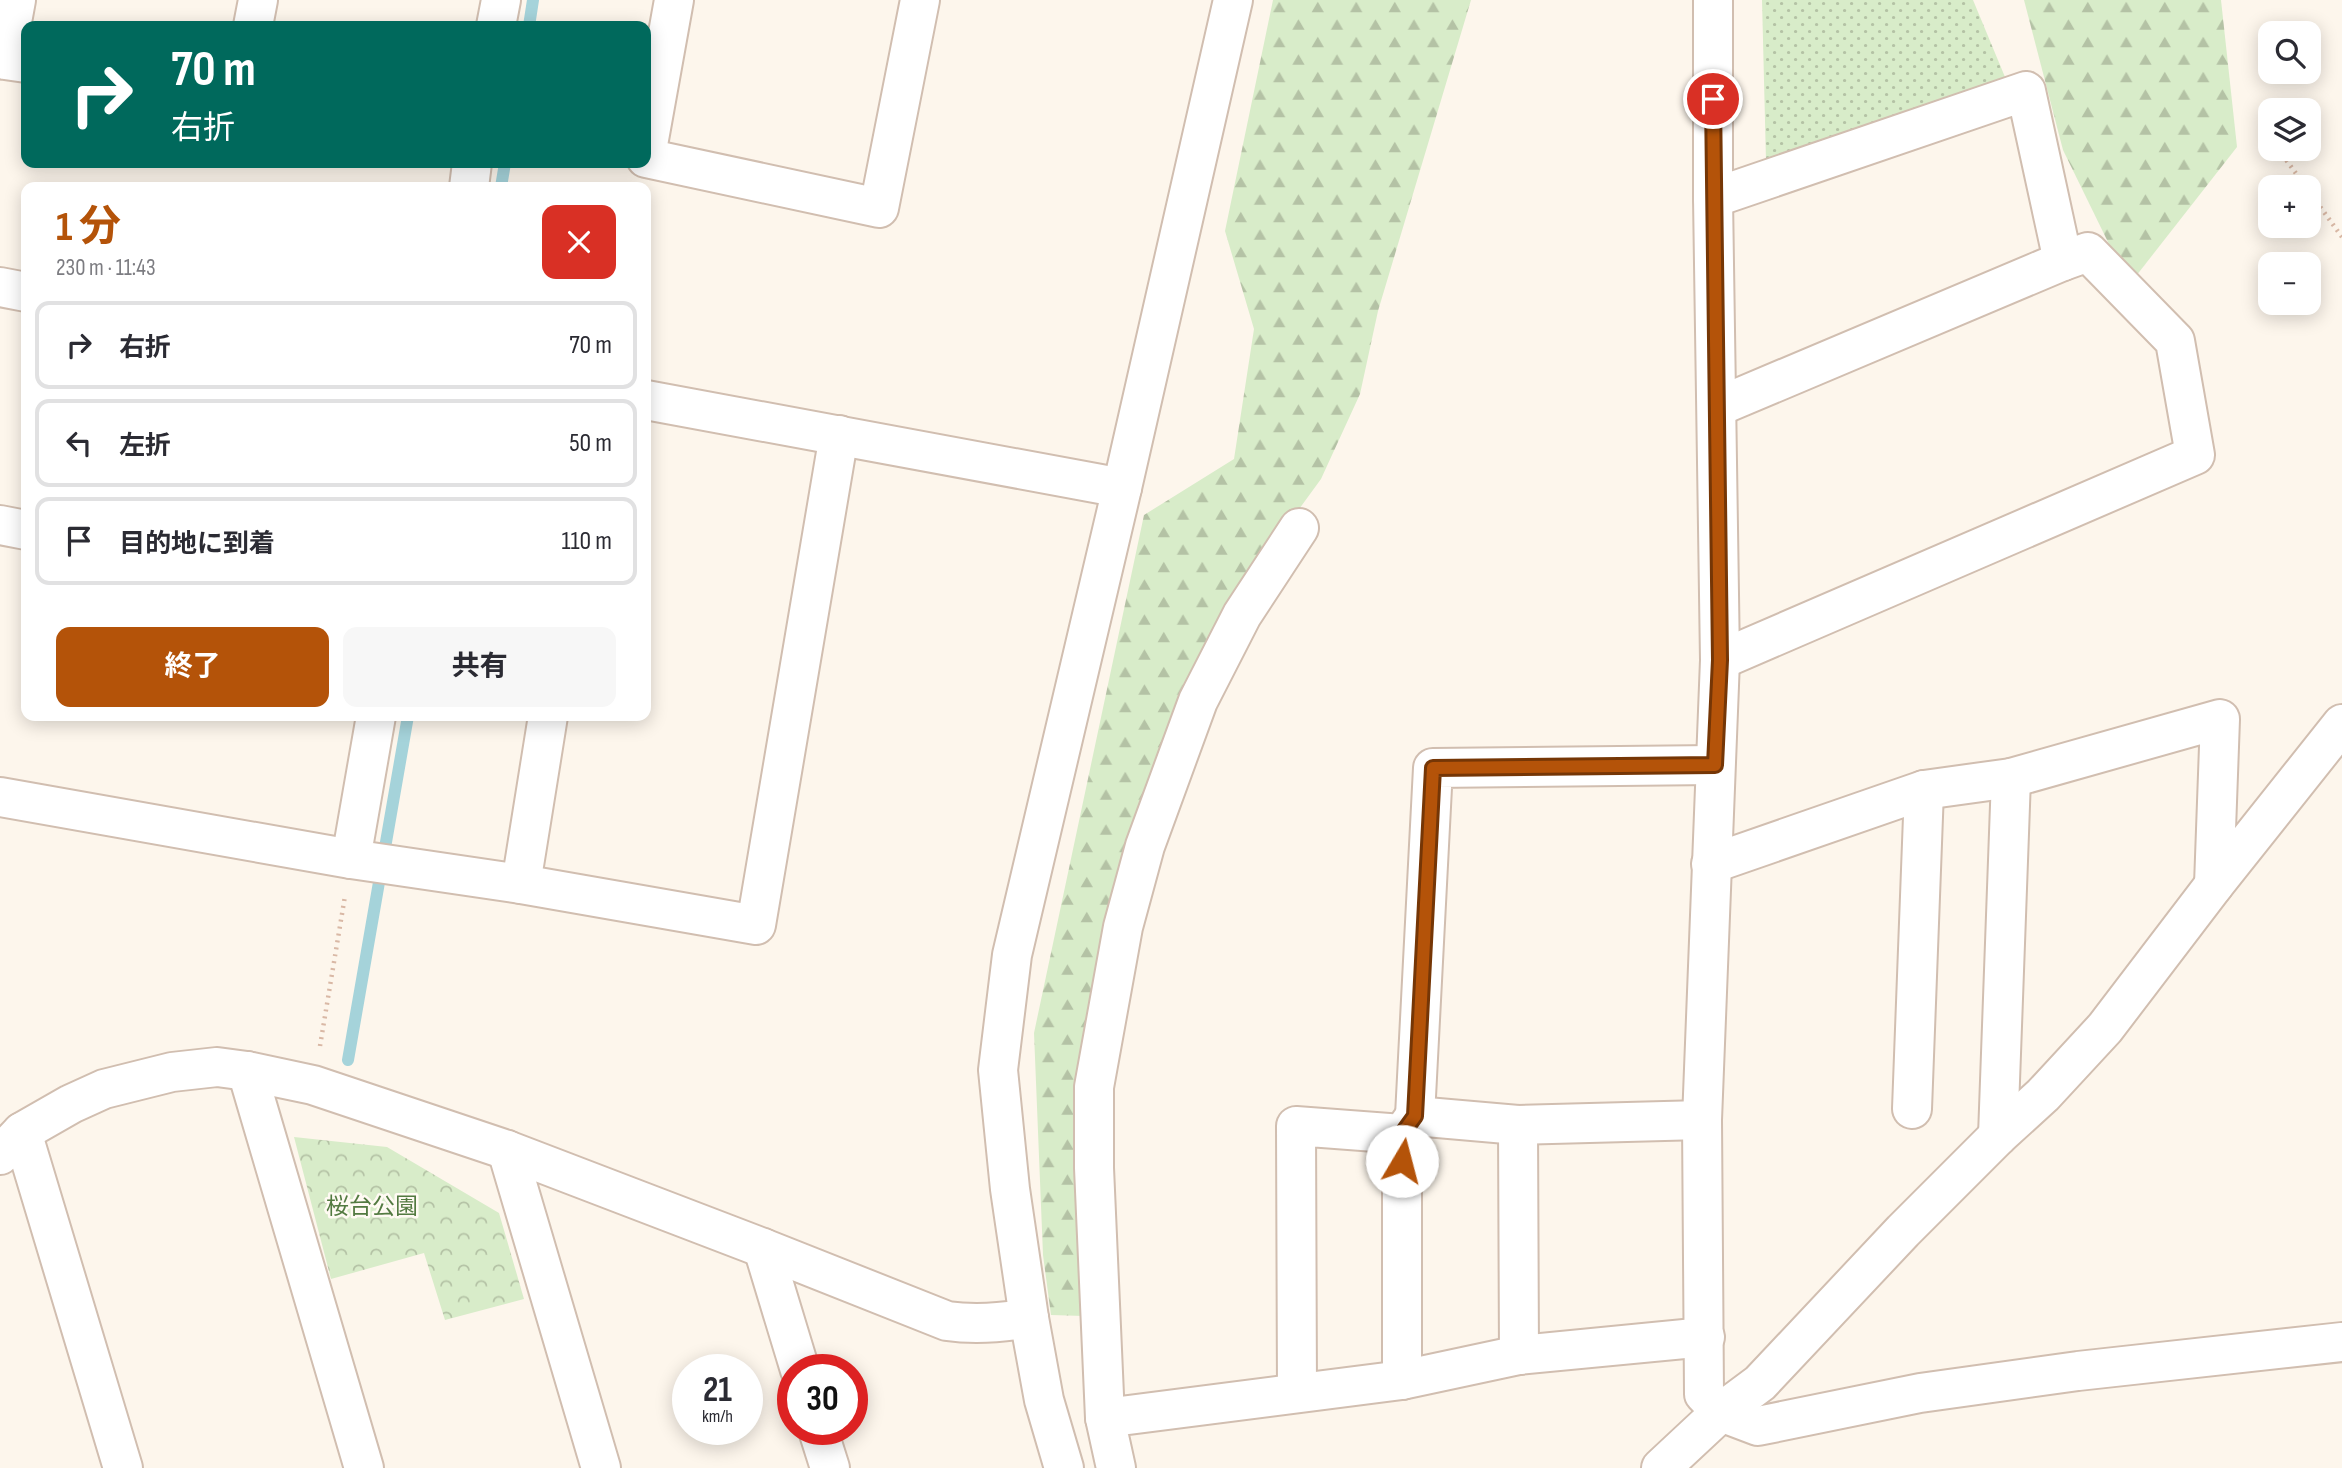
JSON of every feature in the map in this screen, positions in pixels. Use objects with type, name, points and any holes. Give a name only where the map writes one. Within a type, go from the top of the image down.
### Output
[{"type":"street","points":[[16,0],[5,60],[21,62]]},
{"type":"street","points":[[254,21],[258,0]]},
{"type":"street","points":[[497,21],[501,0]]},
{"type":"street","points":[[651,129],[674,0]]},
{"type":"street","points":[[651,158],[879,208],[920,0]]},
{"type":"street","points":[[1064,1468],[1044,1400],[1029,1318],[1010,1189],[999,1057],[1012,956],[1233,0]]},
{"type":"street","points":[[1713,0],[1720,660],[1702,1120],[1704,1394],[1721,1412],[1758,1426],[1933,1391],[2078,1371],[2342,1342]]},
{"type":"street","points":[[1713,198],[2026,91],[2063,261]]},
{"type":"street","points":[[1717,407],[2088,252],[2175,341],[2195,454],[1720,660]]},
{"type":"street","points":[[0,287],[21,291]]},
{"type":"street","points":[[651,401],[1122,488]]},
{"type":"street","points":[[0,797],[351,859],[521,884],[757,926],[839,435]]},
{"type":"street","points":[[0,525],[21,529]]},
{"type":"street","points":[[1116,1468],[1105,1418],[1094,1168],[1094,1087],[1123,927],[1145,846],[1198,701],[1242,615],[1299,527]]},
{"type":"street","points":[[1711,864],[1924,790],[2011,778],[2220,719],[2214,886]]},
{"type":"street","points":[[351,859],[375,721]]},
{"type":"street","points":[[521,884],[547,721]]},
{"type":"street","points":[[1661,1468],[1721,1412],[1760,1383],[1903,1231],[2043,1095],[2105,1028],[2342,724]]},
{"type":"street","points":[[1402,1380],[1409,1125],[1433,768],[1715,765]]},
{"type":"street","points":[[1998,1136],[2011,778]]},
{"type":"street","points":[[1912,1109],[1924,790]]},
{"type":"street","points":[[123,1468],[11,1144],[71,1104],[104,1089],[172,1072],[217,1067],[313,1085],[507,1150],[947,1321],[992,1324],[1029,1318]]},
{"type":"street","points":[[247,1071],[364,1468]]},
{"type":"street","points":[[1297,1392],[1296,1126],[1518,1125],[1702,1120]]},
{"type":"street","points":[[1518,1125],[1518,1355]]},
{"type":"street","points":[[507,1150],[601,1468]]},
{"type":"street","points":[[763,1248],[795,1354]]},
{"type":"street","points":[[1105,1418],[1402,1380],[1518,1355],[1705,1337]]},
{"type":"street","points":[[823,1445],[830,1468]]},
{"type":"path","points":[[2321,208],[2342,237]]},
{"type":"path","points":[[313,1085],[351,859]]},
{"type":"green space","points":[[1273,0],[1471,0],[1378,311],[1360,394],[1321,479],[1227,608],[1148,793],[1084,1316],[1051,1315],[1043,1255],[1034,1033],[1144,515],[1234,459],[1254,329],[1225,231]]},
{"type":"green space","points":[[1762,0],[1973,0],[2005,77],[1766,161]]},
{"type":"green space","points":[[2024,0],[2221,0],[2237,147],[2129,285],[2063,150]]},
{"type":"green space","name":"桜台公園","points":[[294,1137],[387,1147],[499,1213],[524,1299],[445,1320],[424,1253],[331,1279]]},
{"type":"waterway","points":[[530,21],[533,0]]},
{"type":"waterway","points":[[502,182],[504,168]]},
{"type":"waterway","points":[[348,1060],[407,721]]},
{"type":"route","points":[[1402,1161],[1402,1134],[1415,1116],[1433,768],[1715,765],[1720,660],[1713,99]]}]
